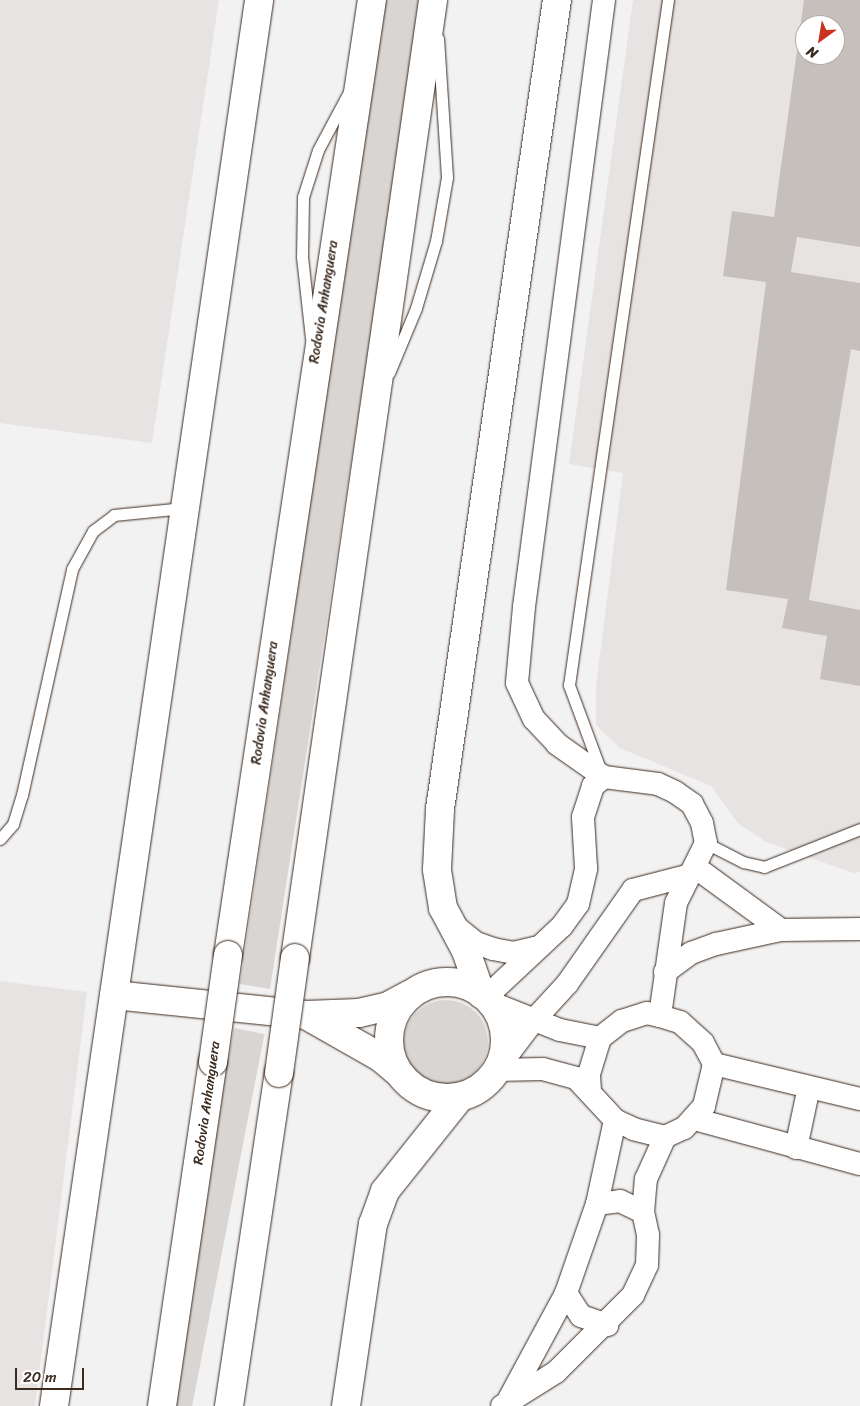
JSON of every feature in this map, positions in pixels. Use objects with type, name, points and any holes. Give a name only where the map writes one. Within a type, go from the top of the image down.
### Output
[{"type":"main road","points":[[54,1406],[259,0]]},
{"type":"main road","name":"Rodovia Anhanguera","points":[[162,1406],[314,366],[372,0]]},
{"type":"main road","points":[[229,1406],[434,0]]},
{"type":"main road","points":[[346,1406],[373,1224],[385,1191],[460,1097],[487,1082],[496,1070],[505,1036],[443,908],[437,869],[440,809],[557,0]]},
{"type":"main road","points":[[114,995],[306,1016],[368,1011],[386,1007],[414,992],[447,982],[486,998]]},
{"type":"main road","points":[[398,1072],[390,1055],[392,1020],[414,992]]},
{"type":"main road","points":[[306,1016],[380,1057],[425,1094],[460,1097]]},
{"type":"street","points":[[604,0],[524,607],[517,683],[534,719],[557,744],[604,777],[658,784],[675,792],[692,804],[706,843],[676,903],[660,1016]]},
{"type":"street","points":[[600,1038],[534,1020],[486,998],[535,948],[562,926],[578,904],[586,868],[583,817],[593,786],[604,777]]},
{"type":"street","points":[[692,871],[781,930]]},
{"type":"street","points":[[496,1070],[534,1020],[567,984],[633,890],[692,871]]},
{"type":"street","points":[[452,924],[476,943],[492,950],[513,953],[535,948]]},
{"type":"street","points":[[666,972],[692,953],[716,944],[781,930],[860,929]]},
{"type":"street","points":[[505,1402],[556,1372],[606,1325],[633,1295],[647,1265],[648,1235],[643,1212],[646,1179],[665,1137],[694,1119],[710,1088],[714,1064],[703,1043],[680,1022],[647,1013],[622,1021],[600,1038],[591,1064],[590,1090]]},
{"type":"street","points":[[714,1064],[860,1099]]},
{"type":"street","points":[[496,1070],[543,1069],[576,1078],[590,1090],[615,1120],[665,1137]]},
{"type":"street","points":[[796,1148],[809,1087]]},
{"type":"street","points":[[694,1119],[860,1164]]},
{"type":"street","points":[[505,1402],[566,1293],[597,1204],[615,1120]]},
{"type":"street","points":[[597,1204],[620,1201],[643,1212]]},
{"type":"street","points":[[566,1293],[580,1316],[606,1325]]},
{"type":"lane","points":[[373,411],[416,308],[436,241],[447,177],[434,0]]},
{"type":"lane","points":[[604,777],[589,747],[569,685],[668,0]]},
{"type":"lane","points":[[314,366],[302,257],[303,197],[318,150],[362,67]]},
{"type":"lane","points":[[0,839],[13,824],[22,795],[72,569],[93,531],[114,515],[186,508]]},
{"type":"lane","points":[[706,843],[743,862],[764,867],[860,829]]},
{"type":"shaded area","points":[[0,0],[219,0],[152,443],[0,423]]},
{"type":"shaded area","points":[[384,0],[418,0],[421,10],[270,989],[240,984]]},
{"type":"shaded area","points":[[633,0],[860,0],[860,872],[853,873],[766,842],[738,823],[711,786],[620,748],[596,725],[596,686],[623,473],[569,464]]},
{"type":"shaded area","points":[[0,981],[87,992],[35,1406],[0,1406]]},
{"type":"shaded area","points":[[446,1000],[462,1003],[481,1019],[485,1026],[488,1042],[485,1058],[469,1077],[462,1081],[446,1084],[430,1081],[411,1065],[407,1058],[404,1042],[407,1026],[423,1007],[430,1003]]},
{"type":"shaded area","points":[[234,1028],[264,1034],[192,1406],[161,1403]]},
{"type":"building","points":[[804,0],[860,0],[860,247],[797,237],[791,272],[860,283],[860,351],[851,349],[809,600],[860,610],[860,686],[820,679],[827,636],[782,628],[788,599],[726,590],[766,282],[723,276],[732,211],[774,217],[795,65],[845,65],[845,15],[802,15]]}]
